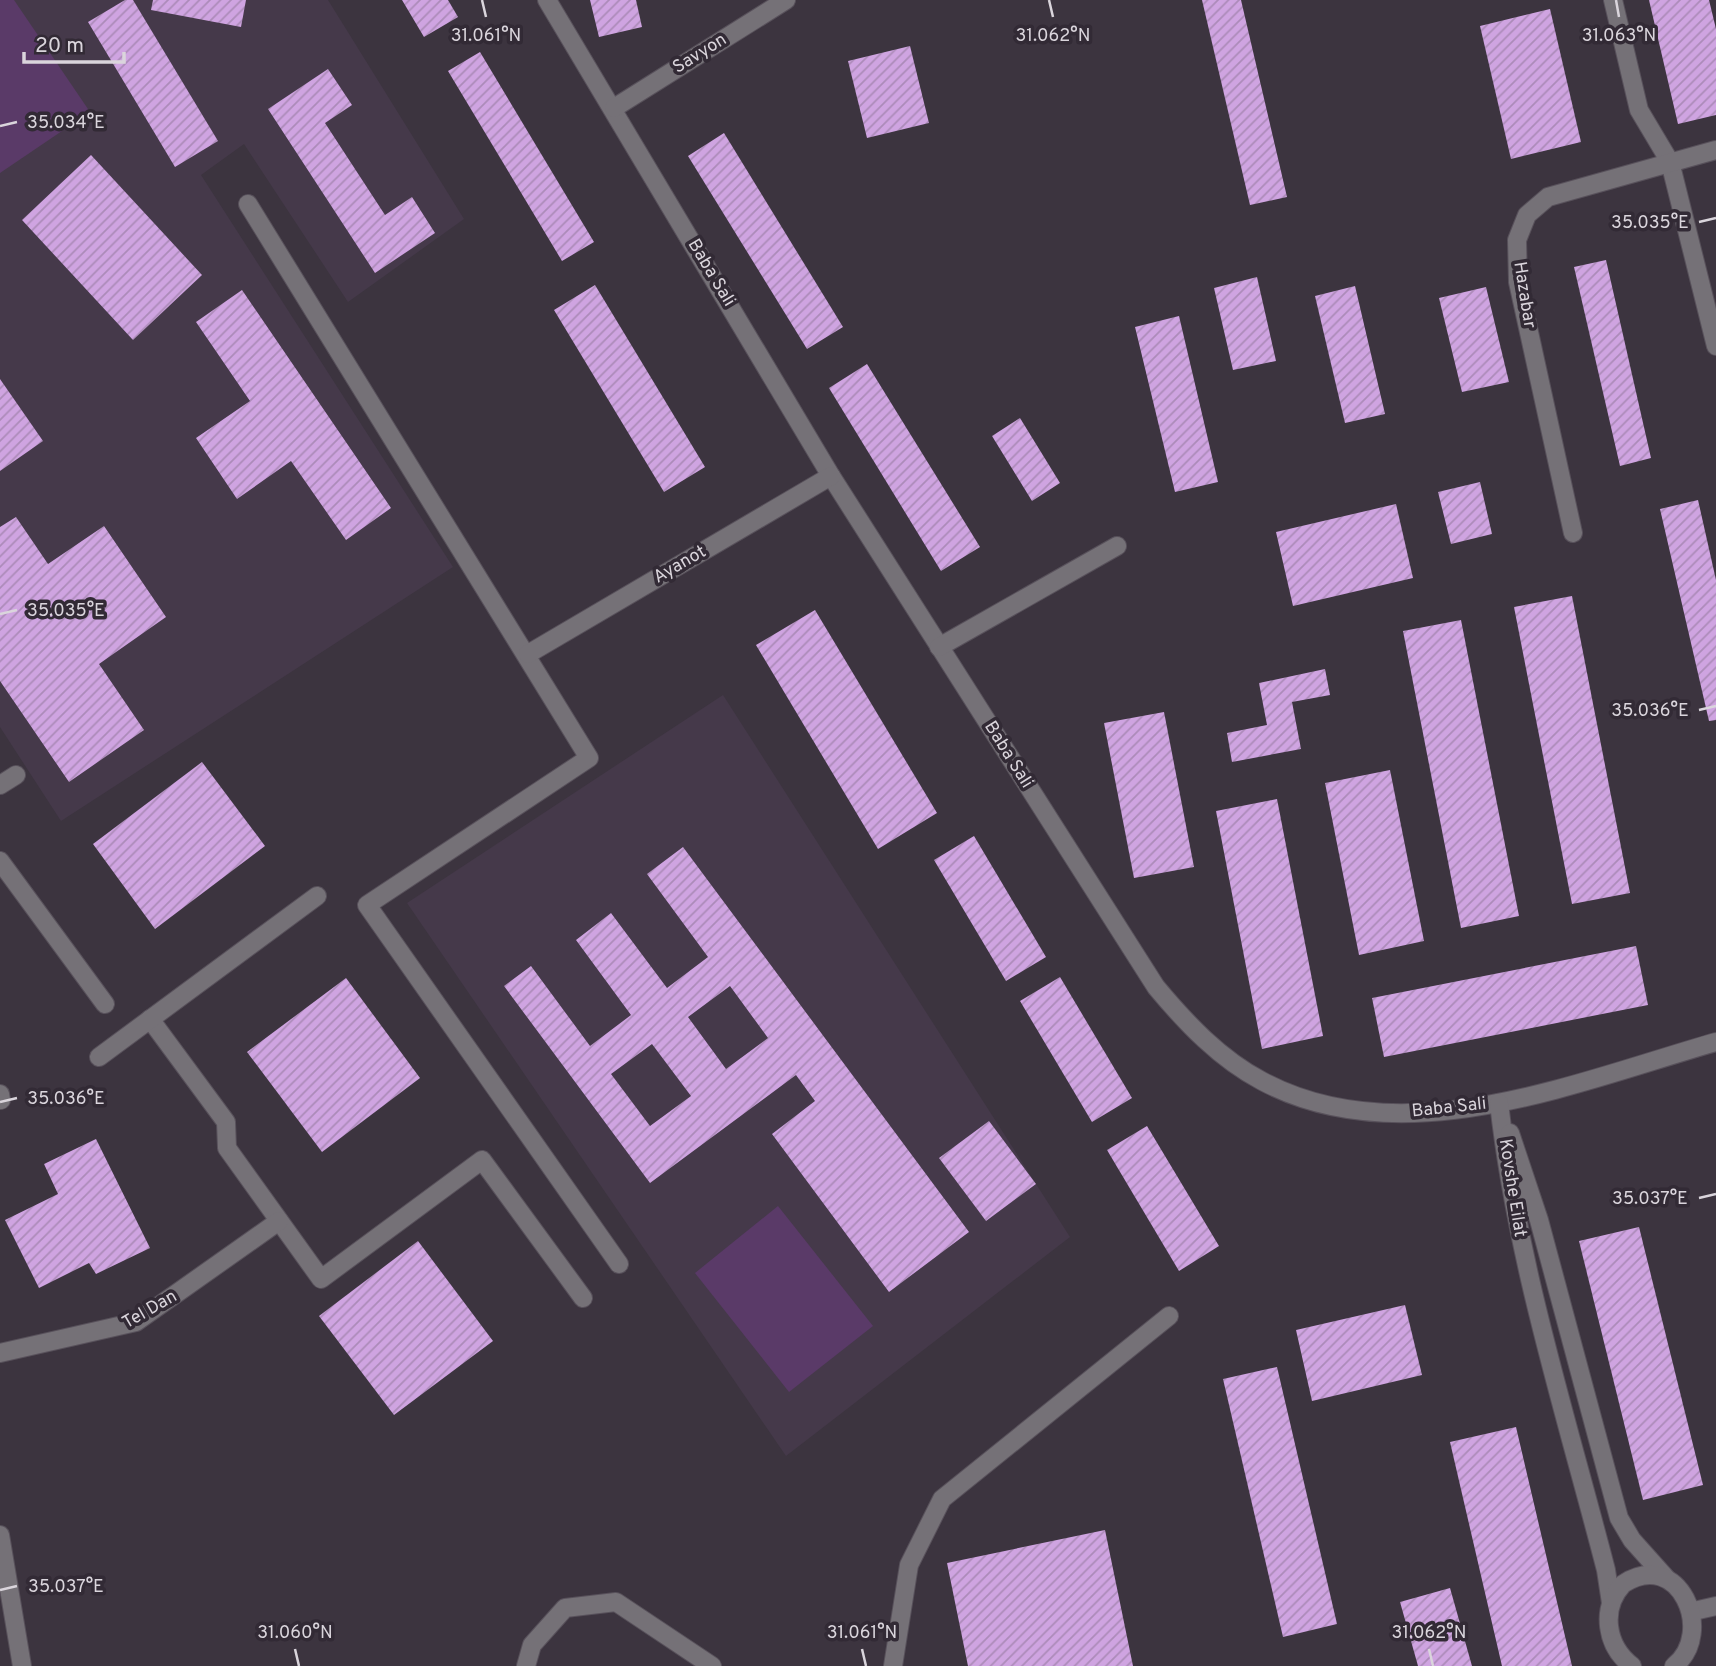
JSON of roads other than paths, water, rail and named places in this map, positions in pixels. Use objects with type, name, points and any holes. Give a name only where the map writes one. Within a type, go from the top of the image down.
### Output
[{"type":"street","name":"Baba Sali","points":[[547,0],[614,108],[831,476],[1156,987],[1189,1026],[1262,1081],[1301,1097],[1384,1113],[1426,1113],[1499,1103],[1716,1042]]},
{"type":"street","name":"Savyon","points":[[614,108],[786,0]]},
{"type":"street","points":[[1613,0],[1639,110],[1670,162],[1716,346]]},
{"type":"street","name":"Hazabar","points":[[1573,533],[1518,282],[1517,240],[1527,215],[1548,197],[1716,150]]},
{"type":"street","points":[[248,204],[528,654],[589,758],[368,905],[619,1264]]},
{"type":"street","name":"Ayanot","points":[[528,654],[831,476]]},
{"type":"street","points":[[939,647],[1117,546]]},
{"type":"street","points":[[0,785],[16,775]]},
{"type":"street","points":[[0,861],[105,1004]]},
{"type":"street","points":[[99,1057],[317,896]]},
{"type":"street","points":[[150,1019],[226,1122],[227,1147],[321,1279],[482,1160],[583,1298]]},
{"type":"street","name":"Kovshe Eilat","points":[[1499,1103],[1539,1220],[1619,1518],[1632,1541],[1666,1578],[1683,1590],[1694,1611]]},
{"type":"street","name":"Kovshe Eilat","points":[[1499,1103],[1507,1172],[1526,1269],[1606,1570],[1611,1602],[1608,1617],[1611,1636],[1621,1655],[1631,1665]]},
{"type":"street","name":"Tel Dan","points":[[0,1353],[136,1322],[279,1221]]},
{"type":"street","points":[[893,1666],[909,1564],[942,1499],[1169,1316]]},
{"type":"street","points":[[0,1535],[22,1666]]},
{"type":"street","points":[[1611,1602],[1618,1589],[1629,1580],[1643,1575],[1666,1578]]},
{"type":"street","points":[[526,1666],[533,1644],[565,1608],[616,1602],[712,1666]]},
{"type":"street","points":[[1678,1664],[1692,1642],[1694,1611],[1716,1606]]}]
